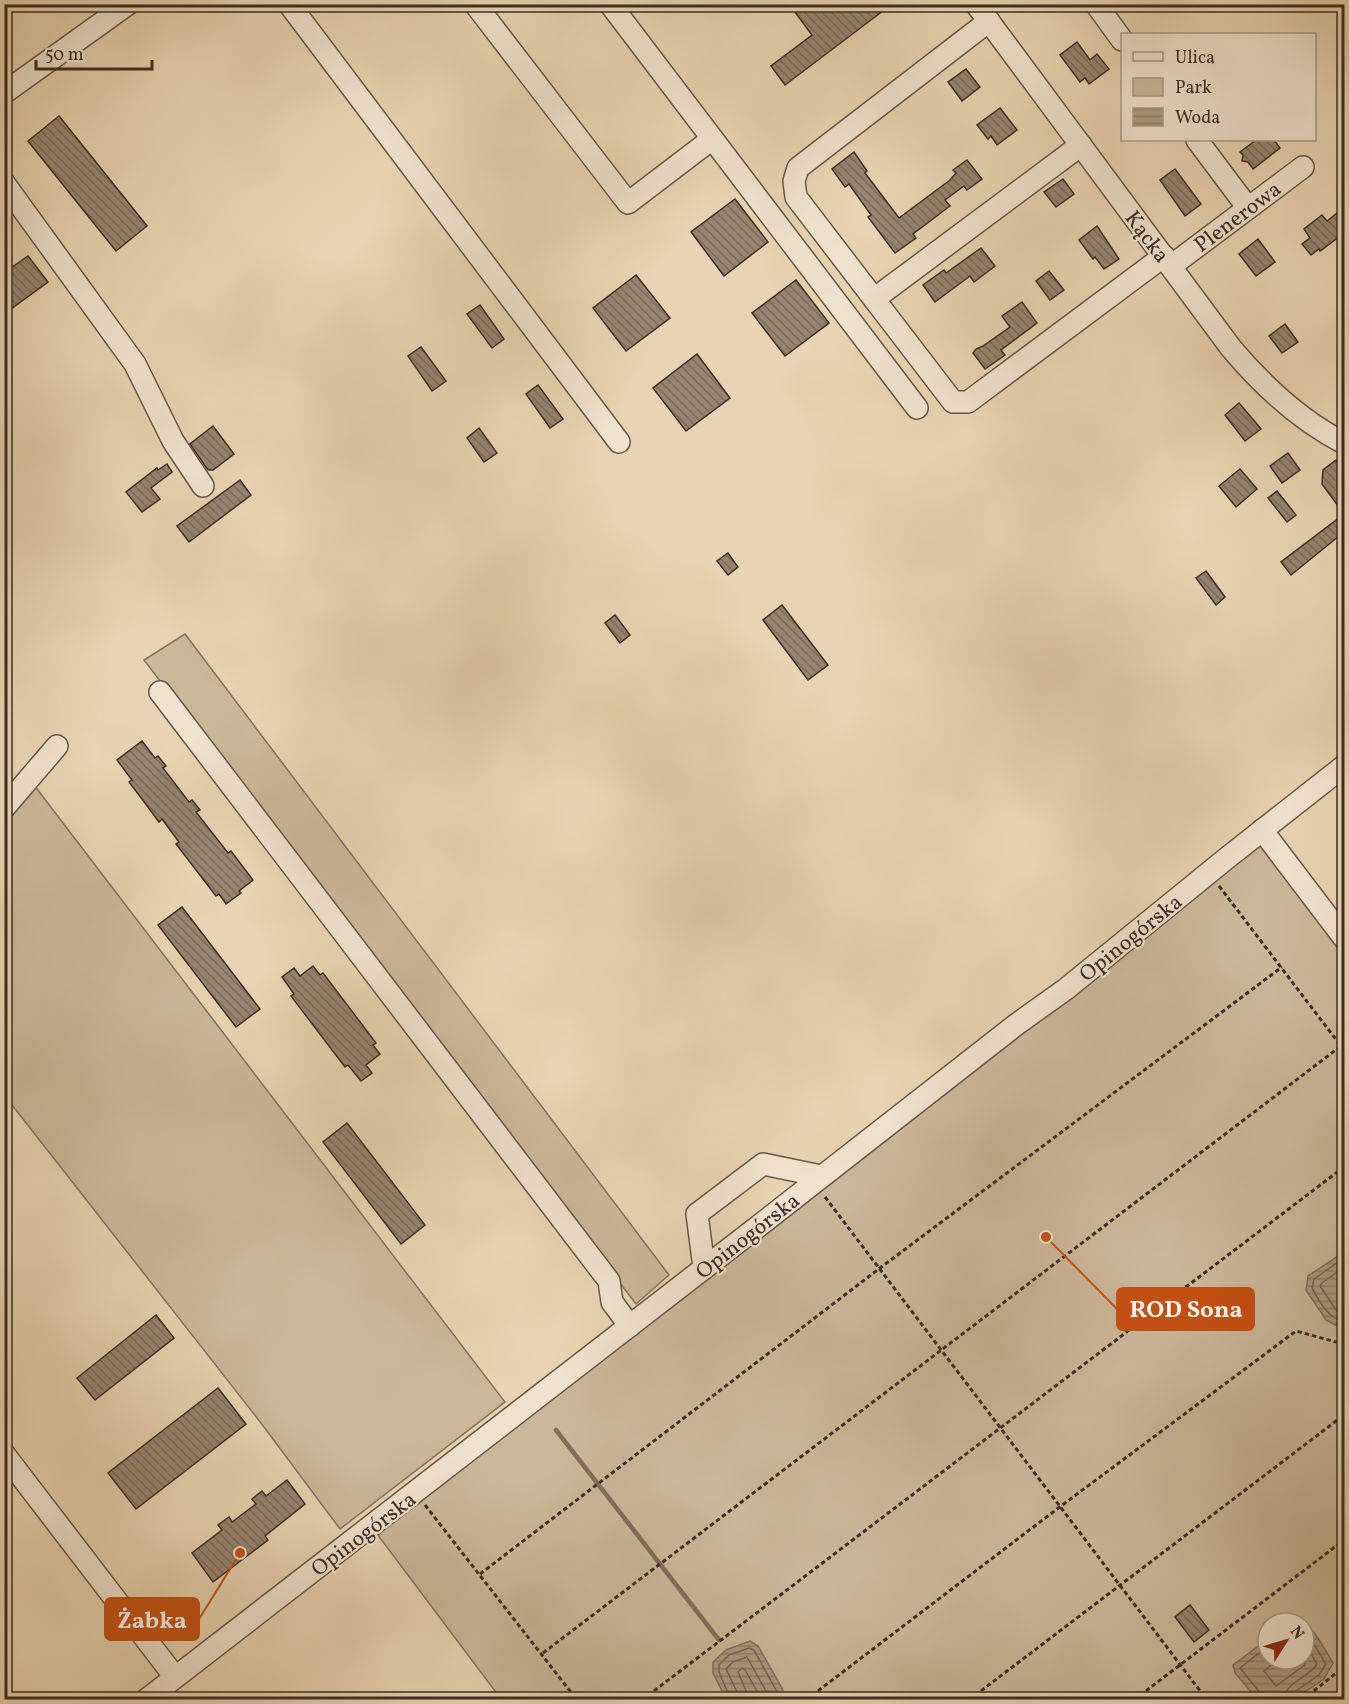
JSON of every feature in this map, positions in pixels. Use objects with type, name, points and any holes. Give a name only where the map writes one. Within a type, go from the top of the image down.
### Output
[{"type":"street","points":[[4,93],[128,4]]},
{"type":"street","points":[[289,4],[619,442]]},
{"type":"street","points":[[475,4],[628,203],[712,139]]},
{"type":"street","points":[[610,4],[917,408]]},
{"type":"street","points":[[1096,4],[1121,39]]},
{"type":"street","points":[[982,13],[798,168],[794,181],[796,197],[874,299],[1080,145]]},
{"type":"street","name":"Kącka","points":[[982,13],[1231,348],[1260,382],[1296,412],[1344,442]]},
{"type":"street","points":[[1198,141],[1248,208]]},
{"type":"street","name":"Plenerowa","points":[[874,299],[953,402],[968,402],[1167,261],[1248,208],[1303,167]]},
{"type":"street","points":[[4,183],[135,364],[173,441],[203,486]]},
{"type":"street","points":[[160,692],[609,1281],[612,1302],[630,1326]]},
{"type":"street","points":[[4,808],[57,746]]},
{"type":"street","name":"Opinogórska","points":[[146,1700],[1017,1024],[1066,989],[1344,766]]},
{"type":"street","points":[[1262,830],[1344,938]]},
{"type":"street","points":[[704,1268],[697,1214],[763,1164],[818,1180]]},
{"type":"street","points":[[4,1454],[175,1677]]},
{"type":"path","points":[[1209,873],[1344,1050]]},
{"type":"path","points":[[480,1574],[880,1268],[1282,967]]},
{"type":"path","points":[[543,1653],[1341,1046]]},
{"type":"path","points":[[642,1700],[1344,1167]]},
{"type":"path","points":[[818,1180],[880,1268],[1207,1700]]},
{"type":"path","points":[[806,1700],[1296,1331],[1343,1344],[1344,1342]]},
{"type":"path","points":[[969,1700],[1344,1415]]},
{"type":"path","points":[[416,1492],[578,1700]]},
{"type":"path","points":[[1134,1700],[1344,1540]]},
{"type":"path","points":[[1302,1700],[1344,1667]]},
{"type":"green space","points":[[185,634],[669,1275],[636,1304],[144,660]]},
{"type":"green space","points":[[34,785],[505,1402],[340,1529],[261,1423],[5,1096],[5,820]]},
{"type":"green space","points":[[1264,841],[1344,949],[1344,1699],[501,1699],[371,1526]]},
{"type":"water","points":[[1344,1252],[1344,1326],[1341,1328],[1326,1320],[1306,1290],[1308,1276]]},
{"type":"water","points":[[1316,1635],[1333,1663],[1324,1679],[1294,1699],[1257,1699],[1235,1673],[1233,1665],[1256,1648],[1256,1671],[1316,1671]]},
{"type":"water","points":[[750,1641],[758,1646],[782,1688],[785,1699],[726,1699],[713,1673],[713,1662],[726,1650]]},
{"type":"building","points":[[789,4],[839,4],[844,11],[853,4],[892,4],[785,85],[771,66],[812,35]]},
{"type":"building","points":[[1077,42],[1090,60],[1097,54],[1109,69],[1089,84],[1085,78],[1080,82],[1060,55]]},
{"type":"building","points":[[966,69],[980,87],[962,101],[948,82]]},
{"type":"building","points":[[1000,108],[1017,130],[997,145],[991,136],[988,139],[977,125]]},
{"type":"building","points":[[59,116],[147,226],[116,251],[28,141]]},
{"type":"building","points":[[1255,141],[1275,141],[1280,148],[1253,169],[1248,162],[1242,161],[1243,155],[1240,152]]},
{"type":"building","points":[[854,152],[867,171],[865,173],[899,218],[950,180],[956,173],[953,170],[967,160],[982,179],[967,190],[964,186],[945,200],[950,206],[913,234],[916,238],[895,253],[868,217],[871,215],[849,184],[845,187],[832,169]]},
{"type":"building","points":[[1175,169],[1201,204],[1185,216],[1160,180]]},
{"type":"building","points":[[1063,179],[1074,194],[1056,207],[1044,192]]},
{"type":"building","points":[[735,199],[768,242],[724,276],[691,232]]},
{"type":"building","points":[[1337,213],[1344,224],[1344,233],[1311,255],[1302,244],[1310,238],[1304,229],[1322,215],[1327,221]]},
{"type":"building","points":[[1097,226],[1119,259],[1104,269],[1095,257],[1093,259],[1079,240]]},
{"type":"building","points":[[1258,239],[1275,262],[1256,276],[1239,254]]},
{"type":"building","points":[[981,248],[995,266],[974,282],[970,276],[935,302],[923,285],[944,270],[946,273]]},
{"type":"building","points":[[28,256],[48,282],[4,314],[4,273]]},
{"type":"building","points":[[1049,271],[1064,290],[1050,300],[1036,281]]},
{"type":"building","points":[[636,275],[670,318],[626,351],[593,308]]},
{"type":"building","points":[[796,280],[829,323],[785,356],[752,313]]},
{"type":"building","points":[[1022,302],[1037,323],[1001,350],[1005,355],[985,369],[973,353],[1010,327],[1002,316]]},
{"type":"building","points":[[480,305],[504,339],[492,348],[467,314]]},
{"type":"building","points":[[1285,324],[1298,342],[1282,353],[1269,336]]},
{"type":"building","points":[[421,347],[446,381],[432,391],[408,356]]},
{"type":"building","points":[[697,354],[730,398],[686,431],[653,388]]},
{"type":"building","points":[[538,385],[563,419],[550,428],[526,394]]},
{"type":"building","points":[[1239,403],[1261,429],[1245,441],[1225,415]]},
{"type":"building","points":[[213,426],[234,454],[213,470],[208,470],[190,444]]},
{"type":"building","points":[[479,428],[497,453],[484,462],[467,438]]},
{"type":"building","points":[[1288,453],[1300,470],[1282,483],[1270,466]]},
{"type":"building","points":[[1336,460],[1344,471],[1344,514],[1322,484],[1323,470]]},
{"type":"building","points":[[167,464],[172,472],[151,488],[160,499],[142,512],[126,492],[157,468],[158,470]]},
{"type":"building","points":[[1240,469],[1257,489],[1236,507],[1219,486]]},
{"type":"building","points":[[240,480],[251,495],[189,542],[177,526]]},
{"type":"building","points":[[1277,491],[1296,515],[1287,522],[1268,498]]},
{"type":"building","points":[[1344,514],[1344,532],[1291,575],[1281,562]]},
{"type":"building","points":[[728,553],[738,567],[728,575],[717,561]]},
{"type":"building","points":[[1206,571],[1225,597],[1216,605],[1196,578]]},
{"type":"building","points":[[782,605],[828,665],[808,680],[763,620]]},
{"type":"building","points":[[615,615],[630,635],[620,643],[605,623]]},
{"type":"building","points":[[142,741],[155,758],[158,756],[166,766],[163,768],[189,802],[192,800],[200,810],[196,812],[228,853],[231,851],[253,880],[226,904],[219,894],[216,896],[176,844],[179,842],[162,819],[159,822],[129,782],[132,780],[117,760]]},
{"type":"building","points":[[182,907],[260,1009],[236,1027],[158,925]]},
{"type":"building","points":[[313,966],[320,975],[323,973],[376,1043],[373,1045],[380,1054],[366,1065],[372,1073],[361,1081],[348,1065],[345,1067],[313,1025],[291,996],[294,994],[282,977],[294,968],[300,976]]},
{"type":"building","points":[[347,1123],[425,1225],[401,1244],[323,1142]]},
{"type":"building","points":[[156,1315],[174,1338],[95,1400],[77,1378]]},
{"type":"building","points":[[218,1388],[246,1424],[136,1509],[108,1473]]},
{"type":"building","points":[[287,1480],[305,1504],[265,1536],[268,1540],[213,1582],[192,1553],[222,1530],[218,1525],[229,1517],[232,1522],[256,1504],[252,1499],[262,1491],[266,1496]]},
{"type":"building","points":[[1190,1605],[1209,1630],[1194,1642],[1175,1617]]},
{"type":"waterway","points":[[556,1430],[719,1640]]},
{"type":"place","name":"ROD Sona","points":[[1046,1237]]},
{"type":"place","name":"Żabka","points":[[240,1553]]}]
